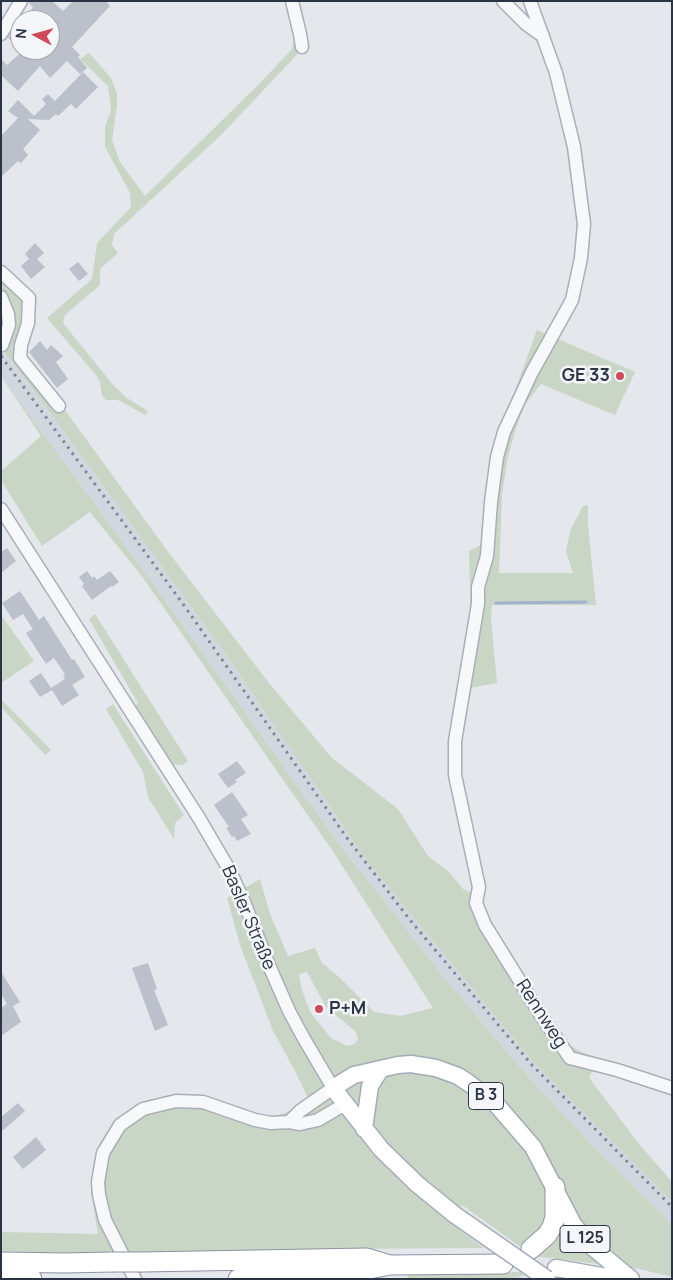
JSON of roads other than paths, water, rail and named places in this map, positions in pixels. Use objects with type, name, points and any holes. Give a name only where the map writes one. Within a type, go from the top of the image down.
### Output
[{"type":"highway","name":"B 3","points":[[531,1249],[547,1235],[552,1227],[555,1217],[555,1187]]},
{"type":"highway","points":[[1,1262],[112,1262],[138,1270],[367,1258],[384,1272]]},
{"type":"highway","points":[[238,1279],[503,1264]]},
{"type":"highway","points":[[1,1278],[32,1279]]},
{"type":"main road","name":"B 3","points":[[380,1070],[398,1065],[425,1065],[446,1071],[470,1084],[495,1103],[533,1147],[555,1187]]},
{"type":"main road","points":[[334,1088],[354,1075],[380,1070]]},
{"type":"main road","points":[[345,1104],[370,1086],[380,1070]]},
{"type":"main road","points":[[364,1129],[370,1086]]},
{"type":"main road","name":"Basler Straße","points":[[334,1088],[364,1129],[399,1168],[455,1215],[551,1273]]},
{"type":"main road","name":"L 125","points":[[555,1187],[573,1224],[590,1245],[630,1279]]},
{"type":"main road","name":"L 125","points":[[551,1273],[619,1279]]},
{"type":"street","points":[[1,34],[21,1]]},
{"type":"street","points":[[292,1],[302,47]]},
{"type":"street","points":[[504,1],[526,24],[543,36]]},
{"type":"street","points":[[530,1],[543,36]]},
{"type":"street","name":"Rennweg","points":[[543,36],[556,73],[574,148],[584,224],[581,258],[572,300],[531,374],[504,432],[497,457],[487,556],[478,587],[478,604],[455,741],[455,774],[479,887],[476,903],[485,925],[570,1058],[617,1070],[672,1088]]},
{"type":"street","points":[[1,272],[29,298],[28,323],[21,345],[20,358],[59,406]]},
{"type":"street","points":[[1,297],[8,314],[9,325],[2,345]]},
{"type":"street","name":"Basler Straße","points":[[1,509],[199,818],[230,871],[289,1011],[334,1088]]},
{"type":"street","points":[[290,1122],[300,1111],[334,1088]]},
{"type":"street","points":[[138,1270],[106,1220],[99,1195],[98,1182],[103,1153],[120,1125],[142,1109],[167,1102],[189,1100],[203,1102],[255,1120],[271,1123],[290,1122],[300,1124],[318,1120],[345,1104]]},
{"type":"waterway","points":[[496,603],[586,602]]},
{"type":"railway","points":[[1,356],[183,604],[347,838],[410,920],[532,1065],[672,1207]]},
{"type":"place","name":"GE 33","points":[[620,376]]},
{"type":"place","name":"P+M","points":[[319,1009]]}]
